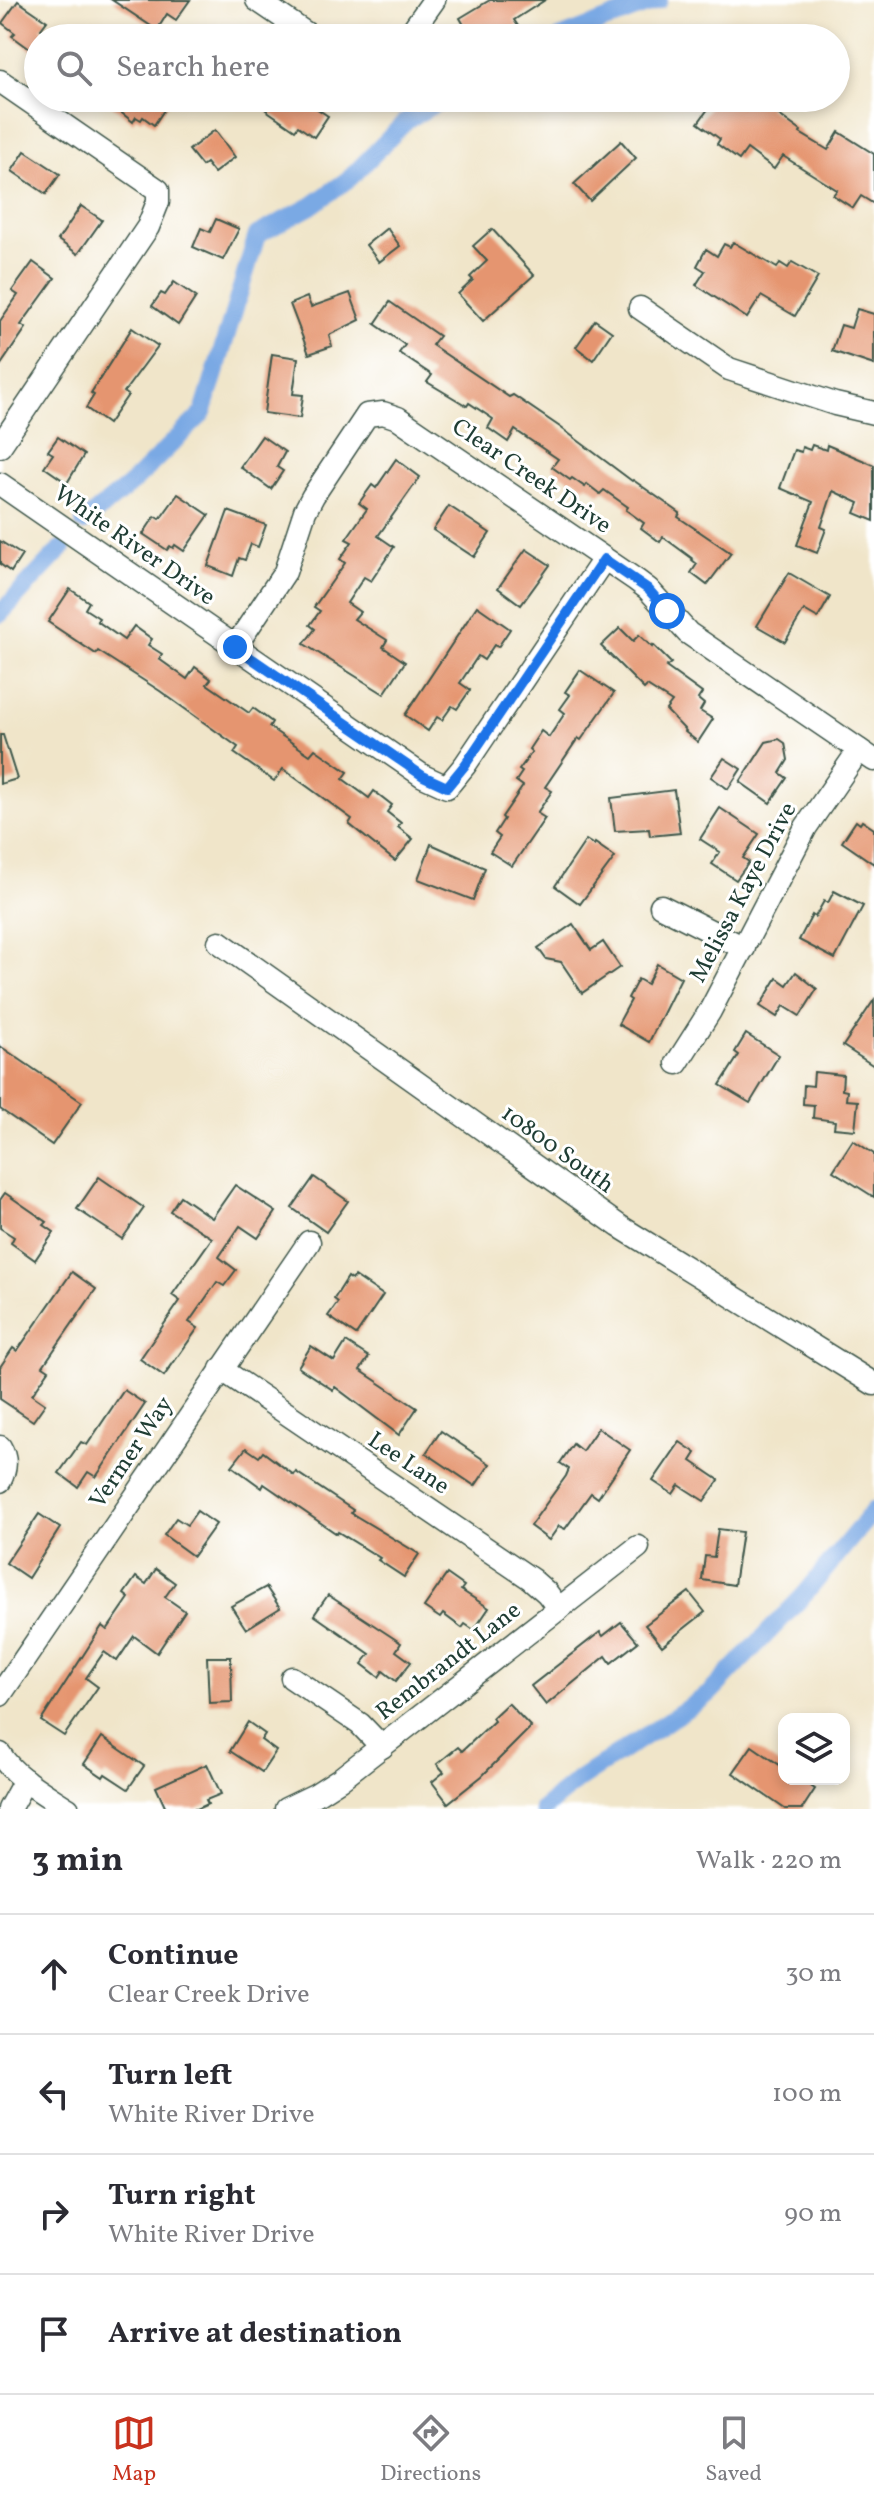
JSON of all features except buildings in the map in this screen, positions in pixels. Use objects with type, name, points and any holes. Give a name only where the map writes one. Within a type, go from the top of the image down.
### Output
[{"type":"street","points":[[257,0],[292,24]]},
{"type":"street","points":[[417,24],[434,0]]},
{"type":"street","points":[[0,81],[24,98]]},
{"type":"street","points":[[0,446],[148,227],[158,202],[158,190],[45,112]]},
{"type":"street","points":[[640,308],[729,369],[835,404],[874,413]]},
{"type":"street","name":"Clear Creek Drive","points":[[235,647],[285,572],[299,526],[313,496],[367,415],[375,412],[398,418],[648,589],[688,633],[866,755]]},
{"type":"street","name":"White River Drive","points":[[0,484],[423,776],[447,787],[604,559]]},
{"type":"street","name":"Melissa Kaye Drive","points":[[677,1063],[710,1011],[806,827],[866,755]]},
{"type":"street","points":[[661,906],[744,948]]},
{"type":"street","name":"10800 South","points":[[219,942],[619,1226],[874,1384]]},
{"type":"street","name":"Vermer Way","points":[[0,1695],[309,1242]]},
{"type":"street","name":"Lee Lane","points":[[221,1369],[531,1579],[559,1609]]},
{"type":"street","points":[[0,1447],[5,1456],[5,1470],[0,1481]]},
{"type":"street","name":"Rembrandt Lane","points":[[286,1809],[315,1795],[382,1747],[638,1547]]},
{"type":"street","points":[[292,1678],[360,1724],[382,1747]]},
{"type":"street","points":[[0,1754],[6,1764],[25,1780],[68,1809]]},
{"type":"street","points":[[9,1809],[25,1780]]},
{"type":"waterway","points":[[596,24],[659,0]]},
{"type":"waterway","points":[[84,522],[132,483],[203,413],[257,235],[311,206],[350,178],[407,120],[421,112]]},
{"type":"waterway","points":[[0,614],[62,548]]},
{"type":"waterway","points":[[543,1809],[578,1780],[709,1694],[805,1594],[874,1510]]},
{"type":"route","points":[[235,647],[423,776],[447,787],[457,777],[604,559],[648,589],[667,611]]}]
